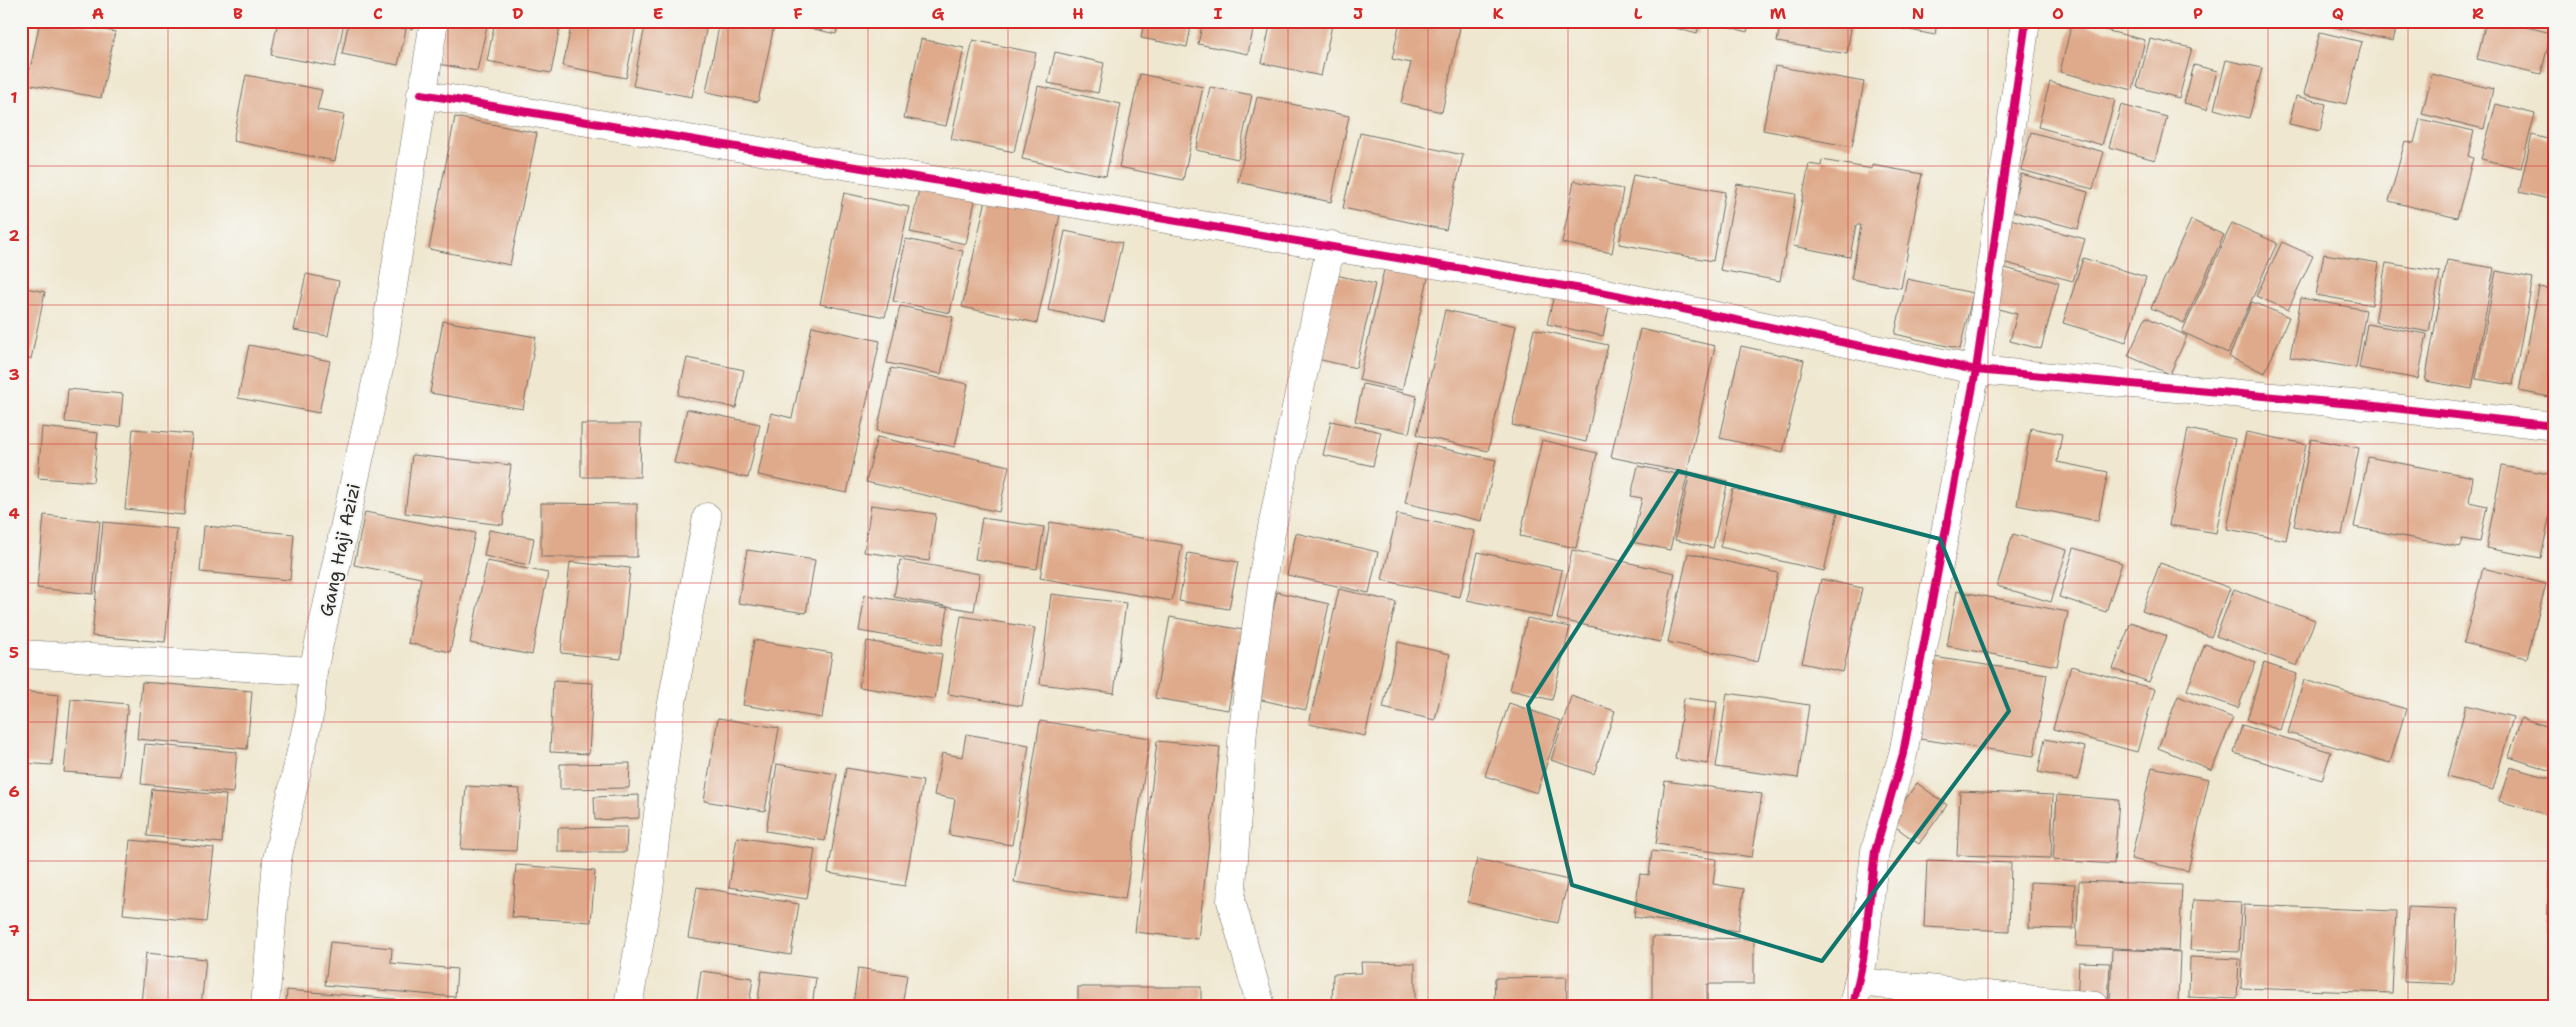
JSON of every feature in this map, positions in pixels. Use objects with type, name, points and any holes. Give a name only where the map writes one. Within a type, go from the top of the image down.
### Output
[{"type":"street","name":"Gang Haji Azizi","points":[[265,1006],[276,860],[310,711],[314,671],[383,350],[434,21]]},
{"type":"street","points":[[2026,21],[1976,370],[1903,754],[1875,851],[1863,960],[1855,994],[2095,1006]]},
{"type":"street","points":[[422,94],[1331,245],[1606,293],[1976,370],[2375,406],[2555,426]]},
{"type":"street","points":[[1261,1006],[1231,901],[1243,729],[1264,569],[1291,430],[1331,245]]},
{"type":"street","points":[[628,1006],[649,890],[670,713],[707,517]]},
{"type":"street","points":[[21,654],[314,671]]},
{"type":"highlighted area","points":[[1678,471],[1940,539],[2009,711],[1822,961],[1572,885],[1528,705]]},
{"type":"building","points":[[40,21],[59,21],[115,32],[101,98],[27,84]]},
{"type":"building","points":[[278,21],[344,22],[335,67],[271,55]]},
{"type":"building","points":[[349,21],[368,21],[406,29],[398,65],[342,54]]},
{"type":"building","points":[[380,21],[413,21],[412,29]]},
{"type":"building","points":[[446,21],[488,21],[477,71],[438,64]]},
{"type":"building","points":[[495,21],[561,21],[551,73],[487,61]]},
{"type":"building","points":[[572,21],[637,21],[626,78],[563,66]]},
{"type":"building","points":[[646,21],[708,21],[692,97],[633,86]]},
{"type":"building","points":[[720,21],[775,21],[758,102],[706,92]]},
{"type":"building","points":[[788,21],[839,21],[836,34],[787,23]]},
{"type":"building","points":[[923,21],[947,21],[946,27]]},
{"type":"building","points":[[1144,21],[1192,21],[1187,47],[1141,38]]},
{"type":"building","points":[[1203,21],[1255,21],[1248,54],[1198,44]]},
{"type":"building","points":[[1271,21],[1317,21],[1332,25],[1321,76],[1262,63]]},
{"type":"building","points":[[1400,21],[1425,21],[1460,28],[1442,112],[1401,103],[1411,63],[1392,59]]},
{"type":"building","points":[[1662,21],[1700,21],[1697,34],[1661,24]]},
{"type":"building","points":[[1711,21],[1750,21],[1747,32]]},
{"type":"building","points":[[1781,21],[1852,21],[1847,54],[1777,42]]},
{"type":"building","points":[[1863,21],[1937,21],[1935,35]]},
{"type":"building","points":[[2328,21],[2398,21],[2393,41],[2327,25]]},
{"type":"building","points":[[2486,21],[2503,21],[2551,33],[2541,74],[2477,59]]},
{"type":"building","points":[[2072,22],[2145,40],[2133,90],[2060,72]]},
{"type":"building","points":[[2320,32],[2362,42],[2346,104],[2304,94]]},
{"type":"building","points":[[921,39],[964,48],[946,126],[904,118]]},
{"type":"building","points":[[2150,39],[2192,48],[2179,98],[2137,87]]},
{"type":"building","points":[[973,40],[1036,53],[1014,152],[951,139]]},
{"type":"building","points":[[1055,52],[1104,63],[1098,93],[1048,83]]},
{"type":"building","points":[[2226,60],[2262,68],[2249,118],[2214,109]]},
{"type":"building","points":[[2194,65],[2217,71],[2207,109],[2184,103]]},
{"type":"building","points":[[1775,66],[1864,82],[1852,147],[1763,130]]},
{"type":"building","points":[[1140,74],[1203,87],[1183,180],[1119,167]]},
{"type":"building","points":[[2432,74],[2493,89],[2484,129],[2422,114]]},
{"type":"building","points":[[246,75],[322,90],[317,110],[344,115],[335,161],[233,141]]},
{"type":"building","points":[[2050,82],[2115,100],[2102,145],[2038,127]]},
{"type":"building","points":[[1038,86],[1121,104],[1106,176],[1022,159]]},
{"type":"building","points":[[1210,87],[1252,95],[1238,159],[1196,150]]},
{"type":"building","points":[[2296,96],[2326,104],[2320,131],[2289,124]]},
{"type":"building","points":[[1257,97],[1349,116],[1331,202],[1238,182]]},
{"type":"building","points":[[2496,104],[2535,114],[2521,168],[2481,159]]},
{"type":"building","points":[[2121,105],[2167,117],[2155,160],[2109,147]]},
{"type":"building","points":[[455,117],[537,133],[510,265],[429,249]]},
{"type":"building","points":[[2420,119],[2474,131],[2468,156],[2473,158],[2457,218],[2389,201],[2405,141],[2414,143]]},
{"type":"building","points":[[2031,132],[2104,152],[2093,189],[2021,170]]},
{"type":"building","points":[[1360,133],[1463,155],[1446,230],[1343,208]]},
{"type":"building","points":[[2532,135],[2555,141],[2555,175],[2549,199],[2519,192]]},
{"type":"building","points":[[1822,160],[1872,169],[1872,165],[1922,174],[1901,288],[1851,279],[1861,225],[1856,225],[1850,257],[1793,246],[1809,164],[1821,166]]},
{"type":"building","points":[[2021,174],[2088,192],[2078,229],[2011,211]]},
{"type":"building","points":[[1633,175],[1725,192],[1713,261],[1619,244]]},
{"type":"building","points":[[1574,181],[1623,189],[1612,253],[1562,243]]},
{"type":"building","points":[[920,184],[976,196],[966,244],[910,232]]},
{"type":"building","points":[[1737,184],[1796,194],[1780,281],[1720,270]]},
{"type":"building","points":[[844,193],[909,207],[885,317],[820,304]]},
{"type":"building","points":[[987,195],[1061,210],[1037,323],[962,307]]},
{"type":"building","points":[[2010,219],[2085,239],[2073,281],[1999,261]]},
{"type":"building","points":[[2191,220],[2224,235],[2184,323],[2151,308]]},
{"type":"building","points":[[2232,223],[2277,243],[2228,353],[2182,332]]},
{"type":"building","points":[[1065,231],[1122,243],[1104,322],[1048,310]]},
{"type":"building","points":[[906,239],[963,251],[950,313],[893,301]]},
{"type":"building","points":[[2282,242],[2313,256],[2288,310],[2256,296]]},
{"type":"building","points":[[2324,254],[2379,263],[2372,305],[2316,295]]},
{"type":"building","points":[[2083,258],[2146,277],[2126,342],[2063,323]]},
{"type":"building","points":[[2447,260],[2494,268],[2472,389],[2425,381]]},
{"type":"building","points":[[1386,261],[1430,270],[1402,390],[1359,380]]},
{"type":"building","points":[[2386,263],[2440,272],[2429,332],[2375,322]]},
{"type":"building","points":[[2002,267],[2059,283],[2041,349],[2010,341],[2017,314],[1991,307]]},
{"type":"building","points":[[2496,271],[2533,278],[2513,385],[2476,379]]},
{"type":"building","points":[[306,274],[339,281],[328,336],[294,330]]},
{"type":"building","points":[[1336,275],[1375,284],[1356,368],[1317,359]]},
{"type":"building","points":[[1907,279],[1973,293],[1960,349],[1895,334]]},
{"type":"building","points":[[21,287],[45,292],[31,359],[21,357]]},
{"type":"building","points":[[1556,287],[1611,298],[1603,336],[1547,324]]},
{"type":"building","points":[[2539,287],[2555,290],[2555,398],[2519,391]]},
{"type":"building","points":[[2301,298],[2366,310],[2356,368],[2290,357]]},
{"type":"building","points":[[2252,302],[2289,317],[2265,373],[2229,357]]},
{"type":"building","points":[[900,306],[953,317],[941,374],[887,363]]},
{"type":"building","points":[[1445,310],[1516,326],[1488,451],[1417,435]]},
{"type":"building","points":[[2146,317],[2187,336],[2170,374],[2128,356]]},
{"type":"building","points":[[443,321],[536,337],[523,409],[430,393]]},
{"type":"building","points":[[2367,324],[2427,334],[2418,379],[2359,368]]},
{"type":"building","points":[[812,326],[880,341],[847,493],[758,475],[771,413],[792,418]]},
{"type":"building","points":[[1534,329],[1608,345],[1586,442],[1512,425]]},
{"type":"building","points":[[1640,329],[1715,346],[1687,473],[1611,457]]},
{"type":"building","points":[[249,345],[330,361],[319,413],[238,398]]},
{"type":"building","points":[[1741,346],[1804,360],[1783,452],[1720,438]]},
{"type":"building","points":[[687,358],[744,370],[736,408],[678,395]]},
{"type":"building","points":[[891,368],[968,384],[955,447],[877,431]]},
{"type":"building","points":[[1363,384],[1417,396],[1409,433],[1355,421]]},
{"type":"building","points":[[68,389],[123,394],[120,427],[65,422]]},
{"type":"building","points":[[687,409],[760,424],[748,478],[674,463]]},
{"type":"building","points":[[1331,421],[1381,432],[1373,466],[1323,455]]},
{"type":"building","points":[[581,424],[641,424],[640,477],[581,477]]},
{"type":"building","points":[[42,427],[98,433],[93,482],[38,478]]},
{"type":"building","points":[[2031,428],[2062,434],[2057,462],[2108,472],[2098,521],[2017,505]]},
{"type":"building","points":[[133,429],[192,434],[184,515],[125,509]]},
{"type":"building","points":[[2188,429],[2235,439],[2216,533],[2169,525]]},
{"type":"building","points":[[2246,432],[2306,444],[2286,540],[2227,529]]},
{"type":"building","points":[[877,437],[1009,466],[999,512],[866,482]]},
{"type":"building","points":[[2311,439],[2359,448],[2342,535],[2294,526]]},
{"type":"building","points":[[1542,440],[1597,453],[1576,548],[1520,536]]},
{"type":"building","points":[[1418,443],[1496,460],[1482,521],[1405,503]]},
{"type":"building","points":[[412,455],[511,465],[503,525],[405,513]]},
{"type":"building","points":[[2368,457],[2473,477],[2469,502],[2487,506],[2480,542],[2462,539],[2460,547],[2354,527]]},
{"type":"building","points":[[1638,466],[1687,476],[1670,550],[1632,542],[1642,498],[1631,496]]},
{"type":"building","points":[[2502,466],[2555,475],[2555,489],[2541,558],[2486,548]]},
{"type":"building","points":[[1690,472],[1728,481],[1713,548],[1675,540]]},
{"type":"building","points":[[1733,489],[1838,512],[1824,571],[1720,547]]},
{"type":"building","points":[[541,503],[637,504],[637,557],[541,557]]},
{"type":"building","points":[[871,505],[936,514],[929,561],[864,552]]},
{"type":"building","points":[[365,512],[475,533],[450,652],[408,643],[421,578],[354,565]]},
{"type":"building","points":[[1397,514],[1475,531],[1460,597],[1382,580]]},
{"type":"building","points":[[44,515],[100,521],[93,594],[37,588]]},
{"type":"building","points":[[982,518],[1044,527],[1037,569],[975,559]]},
{"type":"building","points":[[103,522],[177,529],[165,642],[92,636]]},
{"type":"building","points":[[1050,522],[1182,545],[1172,601],[1040,578]]},
{"type":"building","points":[[204,526],[294,534],[290,580],[200,572]]},
{"type":"building","points":[[489,530],[534,538],[529,565],[484,556]]},
{"type":"building","points":[[1296,533],[1378,552],[1369,593],[1287,575]]},
{"type":"building","points":[[2013,534],[2067,550],[2051,602],[1997,586]]},
{"type":"building","points":[[2074,548],[2122,563],[2106,612],[2059,597]]},
{"type":"building","points":[[747,550],[815,560],[806,613],[738,603]]},
{"type":"building","points":[[1572,550],[1675,573],[1660,642],[1557,619]]},
{"type":"building","points":[[1478,552],[1562,570],[1552,618],[1467,600]]},
{"type":"building","points":[[1188,553],[1238,562],[1229,609],[1179,601]]},
{"type":"building","points":[[1688,553],[1778,573],[1758,662],[1668,642]]},
{"type":"building","points":[[900,560],[980,574],[974,611],[894,597]]},
{"type":"building","points":[[487,561],[548,573],[532,655],[470,643]]},
{"type":"building","points":[[570,562],[630,568],[621,659],[561,653]]},
{"type":"building","points":[[2160,563],[2230,588],[2211,637],[2142,611]]},
{"type":"building","points":[[2483,568],[2546,584],[2527,658],[2464,643]]},
{"type":"building","points":[[1821,579],[1862,588],[1843,672],[1802,663]]},
{"type":"building","points":[[1339,589],[1396,602],[1365,736],[1309,724]]},
{"type":"building","points":[[2234,589],[2315,620],[2297,666],[2216,636]]},
{"type":"building","points":[[1957,591],[2068,612],[2057,666],[1947,646]]},
{"type":"building","points":[[1277,592],[1329,604],[1306,710],[1253,698]]},
{"type":"building","points":[[1051,594],[1126,603],[1114,693],[1040,684]]},
{"type":"building","points":[[865,595],[948,608],[942,645],[859,631]]},
{"type":"building","points":[[961,616],[1035,628],[1022,706],[948,694]]},
{"type":"building","points":[[1170,617],[1243,630],[1228,710],[1155,698]]},
{"type":"building","points":[[1527,618],[1570,627],[1552,700],[1510,690]]},
{"type":"building","points":[[2131,622],[2167,636],[2149,682],[2113,669]]},
{"type":"building","points":[[754,640],[832,653],[822,718],[743,705]]},
{"type":"building","points":[[867,641],[942,654],[935,699],[859,687]]},
{"type":"building","points":[[1398,642],[1450,654],[1435,720],[1383,708]]},
{"type":"building","points":[[2205,644],[2256,662],[2238,708],[2187,690]]},
{"type":"building","points":[[1926,656],[2047,674],[2034,756],[1913,738]]},
{"type":"building","points":[[2264,663],[2297,674],[2280,730],[2247,720]]},
{"type":"building","points":[[2071,666],[2155,689],[2137,752],[2053,729]]},
{"type":"building","points":[[2304,680],[2406,709],[2390,763],[2288,733]]},
{"type":"building","points":[[553,681],[593,683],[589,754],[550,752]]},
{"type":"building","points":[[142,682],[252,691],[247,749],[137,739]]},
{"type":"building","points":[[21,691],[59,695],[52,765],[21,763]]},
{"type":"building","points":[[1727,693],[1809,705],[1798,778],[1716,767]]},
{"type":"building","points":[[1571,696],[1615,711],[1594,774],[1551,760]]},
{"type":"building","points":[[2178,696],[2233,718],[2212,770],[2158,748]]},
{"type":"building","points":[[1684,698],[1717,702],[1708,764],[1675,759]]},
{"type":"building","points":[[71,699],[128,704],[120,776],[64,772]]},
{"type":"building","points":[[1509,703],[1561,721],[1537,793],[1485,776]]},
{"type":"building","points":[[2466,705],[2513,717],[2493,790],[2447,777]]},
{"type":"building","points":[[718,718],[779,728],[765,811],[704,801]]},
{"type":"building","points":[[2521,718],[2555,729],[2555,772],[2509,757]]},
{"type":"building","points":[[1040,721],[1150,738],[1125,899],[1014,882]]},
{"type":"building","points":[[2242,725],[2331,752],[2322,780],[2234,753]]},
{"type":"building","points":[[966,734],[1029,745],[1012,845],[949,835],[955,799],[934,795],[942,753],[962,757]]},
{"type":"building","points":[[2045,739],[2085,747],[2078,780],[2038,772]]},
{"type":"building","points":[[1157,741],[1220,747],[1198,939],[1135,932]]},
{"type":"building","points":[[145,744],[237,752],[233,793],[141,784]]},
{"type":"building","points":[[630,763],[629,788],[560,789],[560,764]]},
{"type":"building","points":[[777,764],[837,774],[825,841],[766,831]]},
{"type":"building","points":[[2152,767],[2209,779],[2188,871],[2131,859]]},
{"type":"building","points":[[2510,767],[2555,780],[2555,808],[2552,816],[2499,801]]},
{"type":"building","points":[[846,768],[923,781],[905,886],[828,873]]},
{"type":"building","points":[[1665,781],[1762,794],[1752,857],[1656,844]]},
{"type":"building","points":[[1917,783],[1947,805],[1919,844],[1889,822]]},
{"type":"building","points":[[466,786],[520,789],[516,851],[461,849]]},
{"type":"building","points":[[152,789],[226,795],[222,843],[147,836]]},
{"type":"building","points":[[1960,791],[2053,795],[2051,858],[1957,855]]},
{"type":"building","points":[[639,795],[639,818],[595,820],[594,797]]},
{"type":"building","points":[[2057,795],[2119,800],[2114,864],[2053,860]]},
{"type":"building","points":[[627,827],[626,852],[558,852],[558,828]]},
{"type":"building","points":[[737,837],[815,849],[807,899],[729,887]]},
{"type":"building","points":[[130,840],[214,848],[206,922],[123,914]]},
{"type":"building","points":[[1652,851],[1716,859],[1713,884],[1744,889],[1738,931],[1634,917],[1640,874],[1649,875]]},
{"type":"building","points":[[1477,859],[1568,880],[1558,923],[1467,902]]},
{"type":"building","points":[[1927,860],[2011,863],[2009,931],[1924,927]]},
{"type":"building","points":[[516,865],[595,871],[591,922],[512,917]]},
{"type":"building","points":[[2549,870],[2555,870],[2555,932],[2547,932]]},
{"type":"building","points":[[2079,881],[2182,885],[2179,951],[2076,946]]},
{"type":"building","points":[[2030,882],[2075,884],[2073,929],[2029,928]]},
{"type":"building","points":[[697,887],[799,904],[791,955],[688,938]]},
{"type":"building","points":[[2193,900],[2241,902],[2239,952],[2190,950]]},
{"type":"building","points":[[2244,905],[2396,911],[2392,993],[2241,988]]},
{"type":"building","points":[[2408,907],[2457,909],[2454,984],[2404,982]]},
{"type":"building","points":[[2552,936],[2555,936],[2555,985],[2550,985]]},
{"type":"building","points":[[1652,937],[1754,939],[1754,984],[1707,984],[1707,1005],[1652,1006]]},
{"type":"building","points":[[330,942],[392,948],[391,963],[457,969],[455,997],[325,985]]},
{"type":"building","points":[[2112,949],[2180,952],[2178,1004],[2110,1001]]},
{"type":"building","points":[[146,953],[206,959],[201,1006],[141,1004]]},
{"type":"building","points":[[2190,957],[2239,959],[2237,999],[2189,997]]},
{"type":"building","points":[[1361,962],[1415,963],[1415,1006],[1332,1006],[1333,974],[1362,973]]},
{"type":"building","points":[[2079,962],[2110,963],[2108,1006],[2077,1006]]},
{"type":"building","points":[[858,968],[907,975],[902,1006],[853,1006]]},
{"type":"building","points":[[701,971],[753,978],[749,1006],[696,1006]]},
{"type":"building","points":[[762,971],[816,978],[812,1006],[757,1006]]},
{"type":"building","points":[[1567,977],[1566,1006],[1494,1006],[1495,978]]},
{"type":"building","points":[[1078,987],[1201,987],[1201,1006],[1078,1006]]},
{"type":"building","points":[[287,990],[396,999],[395,1006],[286,1006]]},
{"type":"cycle path","points":[[421,94],[1606,293],[1976,370],[2026,21]]},
{"type":"cycle path","points":[[1853,1006],[1863,960],[1875,851],[1903,754],[1976,370],[2375,406],[2555,426]]}]
